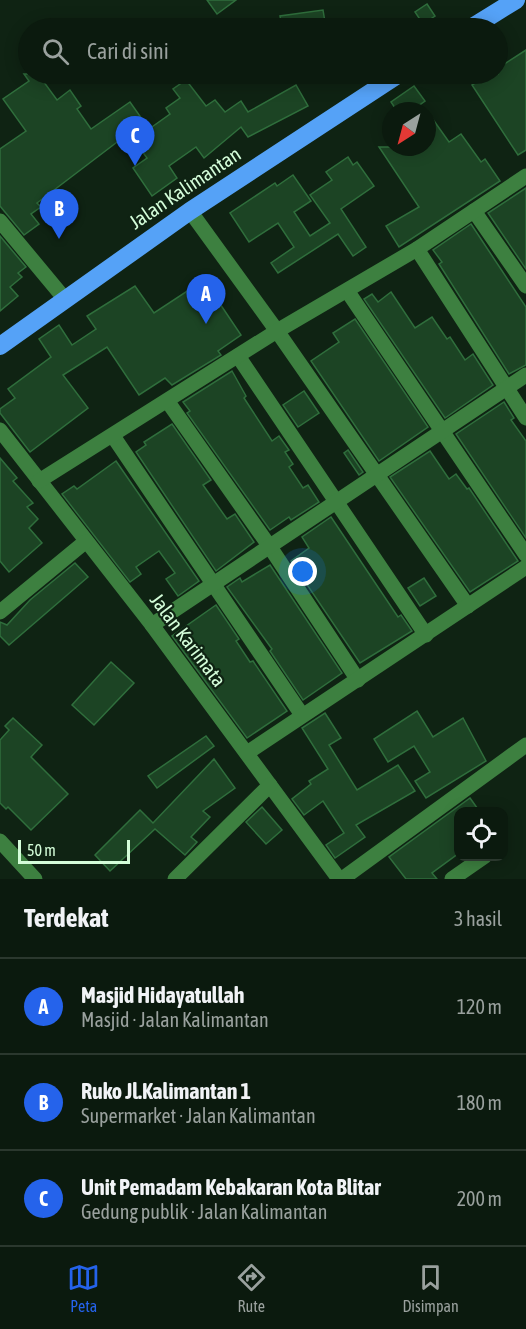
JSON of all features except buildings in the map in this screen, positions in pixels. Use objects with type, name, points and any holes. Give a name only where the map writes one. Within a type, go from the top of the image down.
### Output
[{"type":"highway","points":[[487,18],[516,0]]},
{"type":"highway","name":"Jalan Kalimantan","points":[[0,346],[64,298],[190,211],[384,84]]},
{"type":"street","points":[[39,482],[278,331],[348,292],[417,249],[526,176]]},
{"type":"street","points":[[190,211],[278,331],[468,606]]},
{"type":"street","points":[[474,211],[526,286]]},
{"type":"street","points":[[0,221],[64,298]]},
{"type":"street","points":[[417,249],[526,418]]},
{"type":"street","points":[[348,292],[526,555]]},
{"type":"street","points":[[238,356],[426,635]]},
{"type":"street","points":[[152,625],[526,375]]},
{"type":"street","points":[[168,402],[270,547],[358,680]]},
{"type":"street","name":"Jalan Karimata","points":[[0,430],[85,542],[152,625],[340,879]]},
{"type":"street","points":[[113,436],[302,715]]},
{"type":"street","points":[[0,612],[85,542]]},
{"type":"street","points":[[246,753],[526,567]]},
{"type":"street","points":[[340,879],[526,745]]},
{"type":"street","points":[[175,879],[270,785]]},
{"type":"street","points":[[0,841],[34,879]]},
{"type":"street","points":[[452,879],[478,861]]},
{"type":"place","name":"Unit Pemadam Kebakaran Kota Blitar","points":[[135,166]]},
{"type":"place","name":"Ruko Jl.Kalimantan 1","points":[[59,239]]},
{"type":"place","name":"Masjid Hidayatullah","points":[[206,324]]}]
